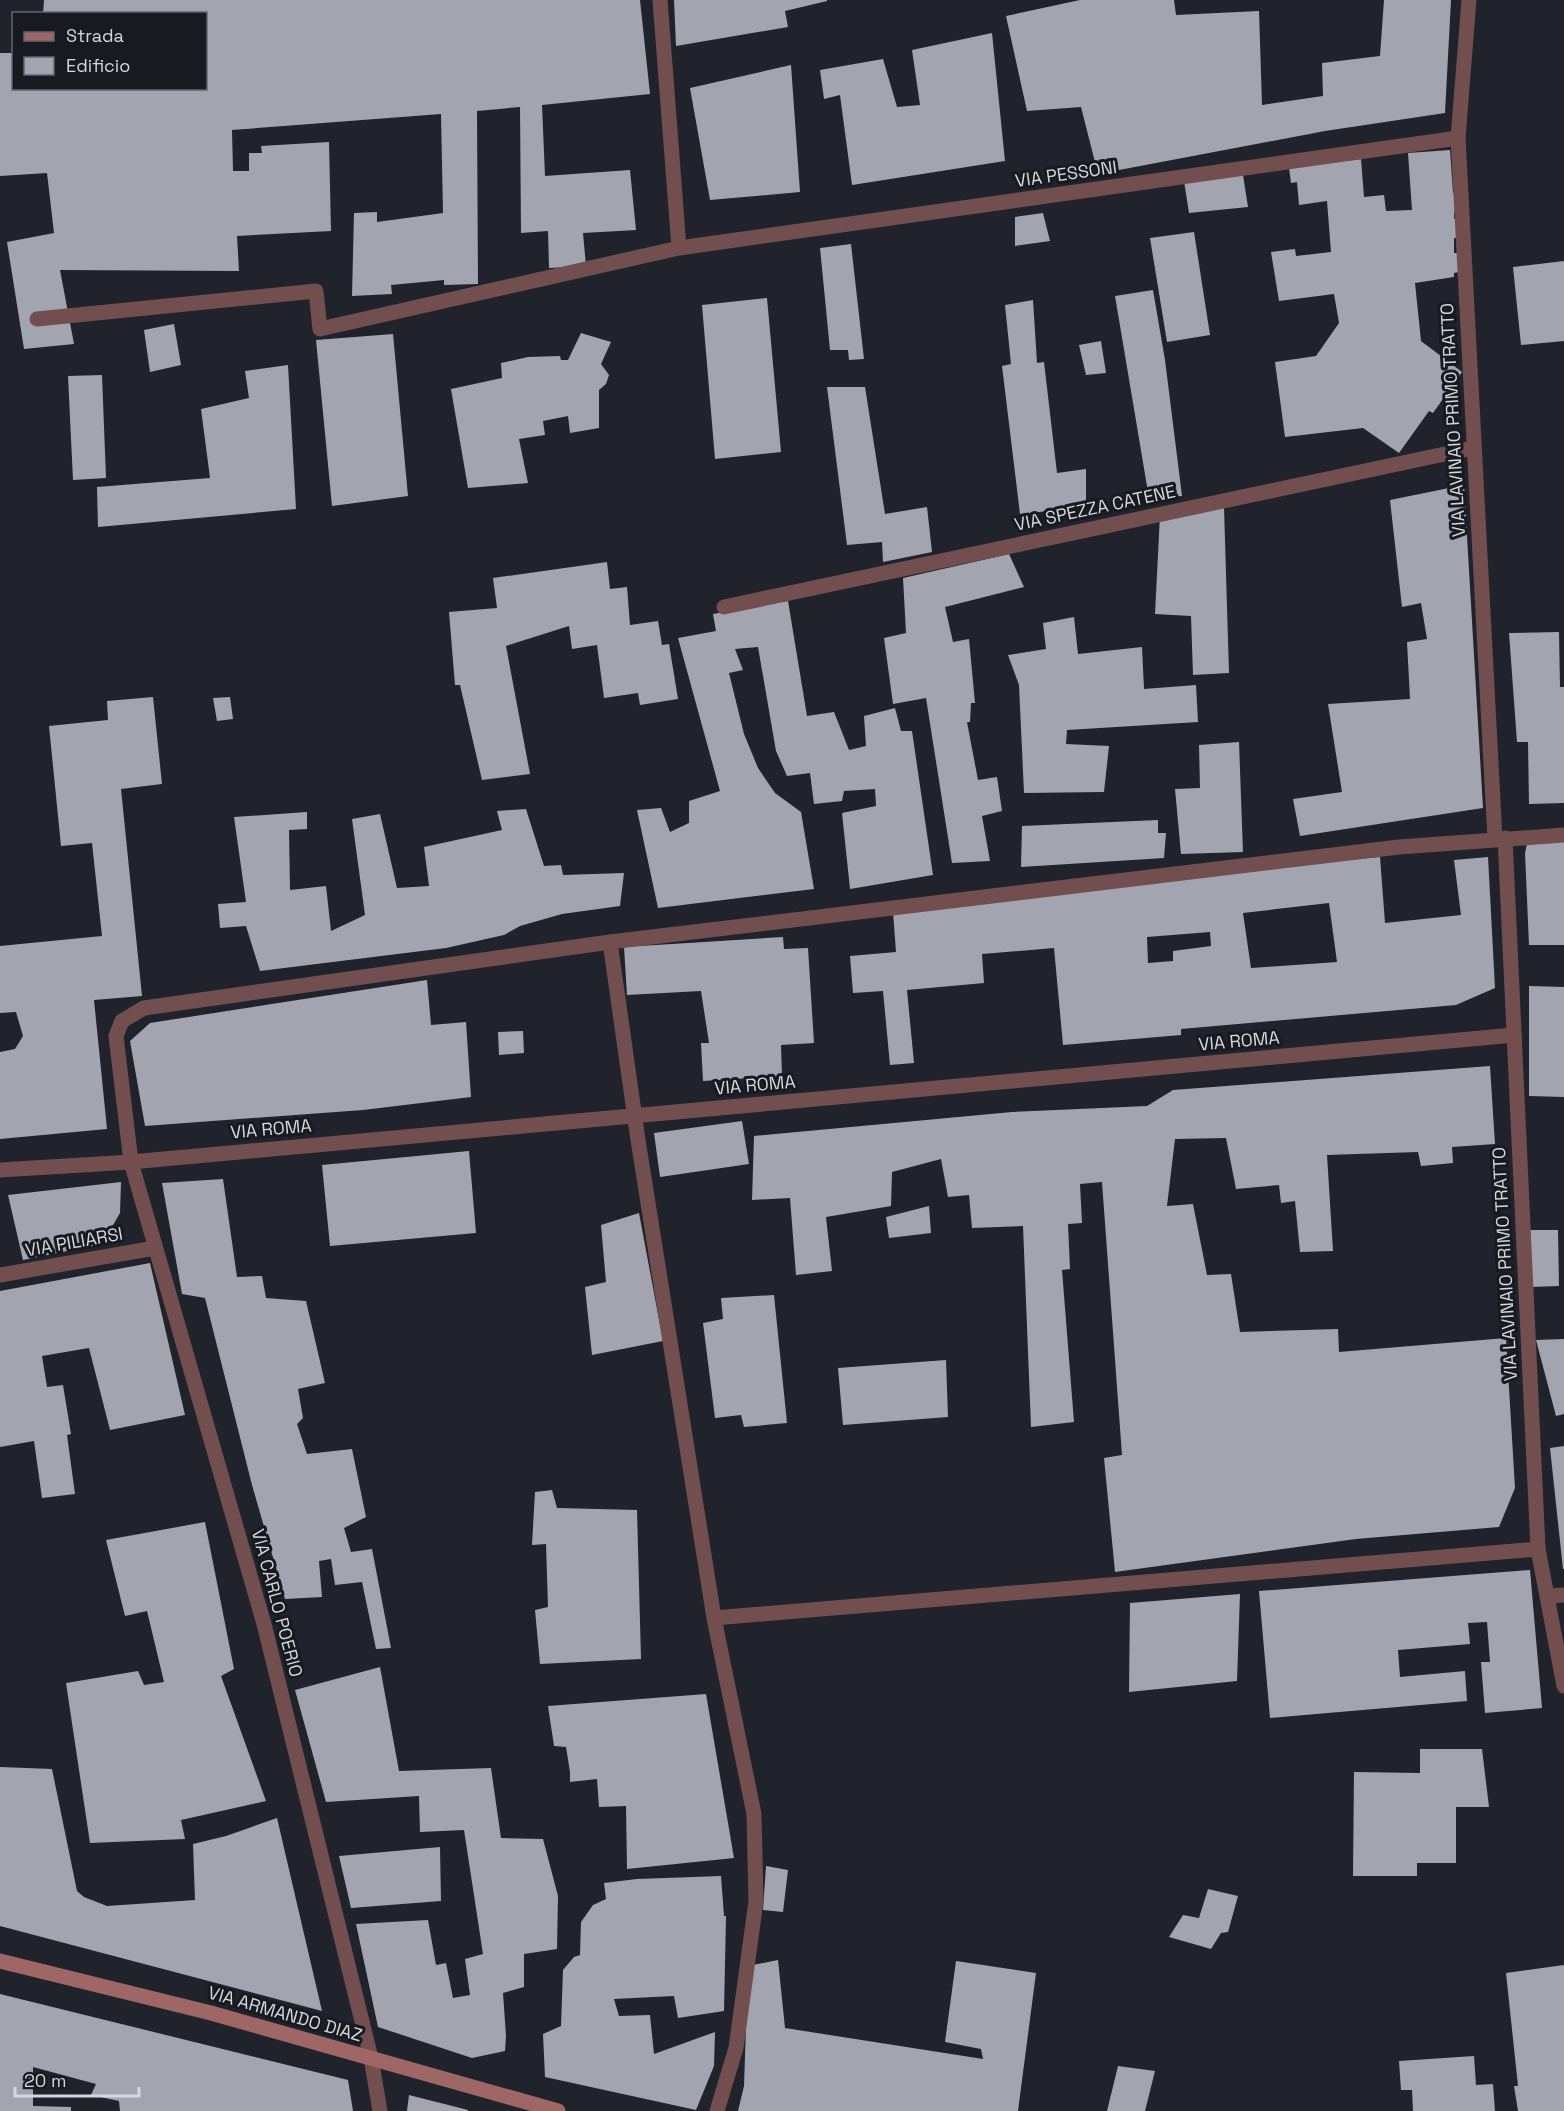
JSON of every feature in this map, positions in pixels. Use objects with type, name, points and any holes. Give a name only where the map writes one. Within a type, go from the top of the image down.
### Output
[{"type":"main road","name":"VIA ARMANDO DIAZ","points":[[0,1961],[212,2013],[558,2111]]},
{"type":"street","points":[[660,0],[679,248]]},
{"type":"street","name":"VIA LAVINAIO PRIMO TRATTO","points":[[1469,0],[1458,138],[1473,448],[1514,1035],[1538,1549],[1564,1686]]},
{"type":"street","name":"VIA PESSONI","points":[[38,319],[316,291],[320,329],[679,248],[1458,138]]},
{"type":"street","name":"VIA SPEZZA CATENE","points":[[724,607],[1473,448]]},
{"type":"street","name":"VIA CARLO POERIO","points":[[380,2111],[371,2058],[264,1624],[131,1162],[116,1036],[122,1021],[144,1008],[610,942],[1387,848],[1564,835]]},
{"type":"street","points":[[610,942],[714,1618],[754,1814],[756,1901],[736,2048],[717,2111]]},
{"type":"street","name":"VIA ROMA","points":[[0,1170],[131,1162],[1514,1035]]},
{"type":"street","name":"VIA PILIARSI","points":[[0,1275],[155,1248]]},
{"type":"street","points":[[714,1618],[1538,1549]]},
{"type":"street","points":[[1548,1596],[1564,1595]]},
{"type":"building","points":[[44,0],[640,0],[650,94],[542,105],[545,176],[630,170],[636,230],[583,233],[586,266],[549,268],[548,231],[521,233],[520,107],[477,111],[478,284],[444,285],[444,280],[391,285],[392,294],[352,296],[354,213],[377,212],[377,222],[443,213],[441,114],[232,130],[233,171],[249,171],[249,153],[262,153],[261,146],[329,142],[331,231],[237,236],[239,271],[60,270],[74,344],[24,349],[7,242],[54,233],[47,173],[0,176],[0,53],[12,53],[12,90],[207,90],[207,12],[43,12]]},
{"type":"building","points":[[674,0],[827,1],[785,11],[788,27],[676,46]]},
{"type":"building","points":[[1080,0],[1174,0],[1176,15],[1259,11],[1262,105],[1323,96],[1322,63],[1380,56],[1384,0],[1451,0],[1445,113],[1325,131],[1098,174],[1081,107],[1027,111],[1006,16]]},
{"type":"building","points":[[992,33],[1005,161],[852,185],[840,95],[824,99],[820,70],[883,59],[897,107],[920,105],[912,50]]},
{"type":"building","points":[[791,65],[800,192],[710,200],[690,88]]},
{"type":"building","points":[[1450,150],[1453,193],[1457,193],[1457,212],[1454,212],[1454,219],[1457,219],[1458,238],[1454,238],[1454,253],[1458,253],[1459,272],[1454,273],[1454,277],[1415,283],[1421,341],[1462,372],[1433,413],[1429,411],[1399,453],[1363,428],[1285,437],[1275,362],[1316,356],[1339,323],[1334,294],[1279,301],[1271,252],[1295,249],[1296,256],[1331,252],[1327,201],[1299,205],[1297,182],[1291,183],[1289,168],[1361,159],[1364,197],[1384,195],[1386,211],[1412,210],[1408,153]]},
{"type":"building","points":[[1243,175],[1248,207],[1189,213],[1184,181]]},
{"type":"building","points":[[1043,213],[1050,241],[1015,246],[1015,217]]},
{"type":"building","points":[[1194,232],[1210,335],[1167,342],[1150,238]]},
{"type":"building","points":[[851,244],[864,359],[849,360],[848,350],[830,350],[820,248]]},
{"type":"building","points":[[1564,261],[1564,341],[1521,345],[1513,267]]},
{"type":"building","points":[[1153,290],[1165,360],[1182,496],[1149,498],[1115,296]]},
{"type":"building","points":[[767,298],[781,452],[715,459],[702,305]]},
{"type":"building","points":[[1033,300],[1037,363],[1044,362],[1057,473],[1086,469],[1086,507],[1020,514],[1002,366],[1011,364],[1005,305]]},
{"type":"building","points":[[174,324],[181,365],[150,372],[144,330]]},
{"type":"building","points":[[581,333],[611,342],[601,364],[609,375],[606,384],[599,390],[599,428],[570,433],[568,416],[543,421],[545,435],[519,439],[528,483],[468,488],[451,389],[502,378],[501,363],[528,357],[560,356],[561,360],[568,360]]},
{"type":"building","points":[[393,334],[408,496],[332,506],[316,340]]},
{"type":"building","points":[[1101,341],[1106,373],[1086,375],[1079,345]]},
{"type":"building","points":[[288,365],[296,509],[98,527],[97,487],[210,478],[201,409],[249,398],[245,371]]},
{"type":"building","points":[[102,375],[106,478],[73,480],[68,376]]},
{"type":"building","points":[[827,387],[865,387],[885,514],[927,507],[932,552],[883,562],[882,542],[847,545]]},
{"type":"building","points":[[1464,485],[1483,808],[1300,836],[1293,799],[1342,792],[1328,704],[1410,699],[1407,642],[1427,639],[1421,603],[1402,607],[1390,500]]},
{"type":"building","points":[[1224,507],[1229,673],[1193,675],[1191,616],[1155,614],[1160,515]]},
{"type":"building","points":[[1009,554],[1024,587],[945,607],[953,642],[969,639],[975,703],[971,703],[970,722],[967,722],[978,780],[997,777],[1002,811],[982,816],[990,861],[952,863],[926,698],[893,704],[884,638],[906,633],[903,578]]},
{"type":"building","points":[[607,562],[610,589],[627,587],[630,625],[658,621],[662,645],[669,644],[678,699],[640,705],[638,693],[604,698],[597,645],[572,649],[569,626],[506,646],[530,774],[482,780],[460,685],[455,685],[449,612],[497,608],[493,578]]},
{"type":"building","points":[[788,601],[807,716],[834,712],[849,750],[866,746],[864,716],[895,708],[901,731],[912,731],[933,875],[850,889],[842,813],[876,806],[875,789],[844,791],[842,801],[814,804],[810,773],[787,776],[776,751],[758,647],[735,649],[743,670],[729,673],[744,734],[758,768],[775,793],[801,812],[814,889],[658,908],[637,810],[661,808],[670,832],[689,823],[689,801],[720,791],[678,638],[716,631],[713,614]]},
{"type":"building","points":[[1074,617],[1078,654],[1142,647],[1144,689],[1196,685],[1198,722],[1067,730],[1066,744],[1109,746],[1104,792],[1024,793],[1019,685],[1008,655],[1046,649],[1043,623]]},
{"type":"building","points":[[1559,632],[1560,687],[1564,687],[1564,803],[1529,804],[1528,742],[1517,742],[1509,633]]},
{"type":"building","points":[[153,697],[162,784],[121,789],[142,996],[94,1000],[107,1129],[0,1139],[0,1052],[15,1049],[23,1036],[16,1012],[0,1013],[0,946],[102,936],[92,843],[61,846],[49,726],[108,720],[107,701]]},
{"type":"building","points":[[230,697],[233,719],[217,721],[213,698]]},
{"type":"building","points":[[1239,742],[1243,852],[1181,854],[1175,789],[1200,788],[1199,745]]},
{"type":"building","points":[[526,809],[544,866],[561,865],[563,875],[624,873],[620,906],[562,914],[520,926],[504,935],[446,948],[260,971],[246,926],[220,928],[218,904],[246,902],[234,817],[307,812],[307,829],[289,830],[290,890],[326,886],[331,931],[365,915],[352,819],[380,814],[397,888],[429,886],[424,847],[502,830],[497,811]]},
{"type":"building","points":[[1158,820],[1158,833],[1166,833],[1164,858],[1021,867],[1022,826]]},
{"type":"building","points":[[1564,837],[1564,945],[1529,945],[1525,853],[1527,844]]},
{"type":"building","points":[[1380,857],[1385,923],[1461,915],[1454,860],[1488,857],[1495,988],[1456,1005],[1181,1029],[1181,1035],[1063,1045],[1054,948],[982,954],[984,983],[907,990],[914,1063],[890,1065],[883,991],[853,993],[850,956],[896,952],[893,912],[1028,890]],"holes":[[[1329,903],[1337,962],[1251,968],[1243,913]],[[1210,932],[1211,946],[1173,951],[1173,961],[1148,963],[1147,937]]]},
{"type":"building","points":[[783,937],[784,949],[808,948],[814,1043],[781,1045],[782,1076],[703,1081],[701,1043],[709,1043],[701,991],[627,995],[624,947]]},
{"type":"building","points":[[427,980],[431,1025],[466,1022],[471,1097],[363,1110],[145,1126],[130,1041],[150,1023]]},
{"type":"building","points":[[1529,986],[1564,987],[1564,1097],[1529,1096]]},
{"type":"building","points":[[523,1031],[524,1053],[499,1055],[498,1032]]},
{"type":"building","points":[[1490,1066],[1495,1144],[1452,1147],[1453,1163],[1421,1166],[1418,1152],[1327,1155],[1333,1251],[1300,1252],[1295,1201],[1281,1203],[1279,1185],[1236,1189],[1226,1138],[1175,1139],[1167,1206],[1193,1204],[1207,1275],[1231,1274],[1240,1332],[1338,1329],[1339,1352],[1506,1338],[1515,1488],[1499,1527],[1356,1539],[1115,1572],[1104,1458],[1122,1455],[1102,1182],[1080,1184],[1082,1223],[1068,1224],[1070,1269],[1062,1270],[1074,1422],[1031,1427],[1023,1226],[972,1228],[969,1195],[948,1197],[941,1159],[892,1172],[891,1206],[826,1217],[832,1271],[796,1275],[790,1198],[752,1200],[754,1136],[1012,1112],[1147,1106],[1173,1090]]},
{"type":"building","points":[[742,1121],[749,1164],[660,1177],[654,1133]]},
{"type":"building","points":[[469,1151],[476,1233],[330,1246],[322,1165]]},
{"type":"building","points":[[223,1179],[237,1277],[262,1276],[266,1298],[306,1301],[325,1383],[298,1389],[303,1418],[297,1424],[307,1454],[352,1449],[366,1517],[344,1528],[351,1552],[372,1549],[391,1648],[376,1649],[362,1582],[335,1585],[331,1559],[319,1561],[322,1597],[285,1599],[252,1485],[205,1298],[182,1294],[162,1183]]},
{"type":"building","points":[[121,1182],[120,1213],[102,1244],[23,1260],[8,1195]]},
{"type":"building","points":[[929,1206],[931,1233],[889,1238],[886,1217]]},
{"type":"building","points":[[639,1213],[663,1341],[592,1355],[585,1287],[606,1282],[601,1225]]},
{"type":"building","points":[[1530,1230],[1558,1230],[1559,1286],[1531,1287]]},
{"type":"building","points":[[150,1263],[185,1415],[110,1430],[89,1348],[42,1356],[47,1387],[63,1385],[71,1434],[67,1435],[75,1494],[42,1498],[34,1441],[0,1447],[0,1291]]},
{"type":"building","points":[[774,1295],[787,1423],[744,1427],[741,1415],[715,1418],[703,1323],[723,1319],[721,1298]]},
{"type":"building","points":[[1564,1339],[1564,1414],[1556,1416],[1536,1340]]},
{"type":"building","points":[[946,1360],[948,1417],[843,1425],[838,1368]]},
{"type":"building","points":[[1564,1446],[1564,1569],[1563,1569],[1550,1448]]},
{"type":"building","points":[[552,1490],[557,1508],[637,1510],[641,1659],[540,1664],[535,1610],[548,1607],[546,1544],[532,1545],[535,1492]]},
{"type":"building","points":[[205,1522],[234,1669],[221,1676],[266,1801],[181,1820],[185,1839],[90,1843],[66,1683],[138,1671],[144,1685],[164,1682],[147,1611],[125,1616],[106,1540]]},
{"type":"building","points":[[1530,1570],[1542,1708],[1485,1713],[1481,1662],[1490,1662],[1487,1622],[1468,1623],[1470,1644],[1398,1650],[1400,1677],[1465,1671],[1467,1701],[1270,1718],[1259,1591]]},
{"type":"building","points":[[1240,1594],[1237,1681],[1129,1692],[1130,1603]]},
{"type":"building","points":[[380,1667],[399,1771],[491,1768],[501,1838],[543,1839],[558,1896],[557,1949],[524,1954],[524,1987],[503,1993],[505,2051],[472,2058],[378,2027],[356,1924],[428,1920],[436,1965],[446,1963],[453,1998],[470,1995],[465,1959],[483,1954],[464,1830],[420,1832],[419,1796],[326,1802],[295,1690]]},
{"type":"building","points":[[706,1694],[734,1858],[627,1869],[626,1806],[599,1807],[597,1779],[570,1782],[566,1747],[554,1746],[548,1706]]},
{"type":"building","points":[[1420,1749],[1482,1749],[1489,1807],[1456,1807],[1456,1863],[1417,1863],[1417,1876],[1353,1876],[1354,1772],[1420,1773]]},
{"type":"building","points":[[0,1767],[52,1769],[77,1891],[84,1897],[107,1906],[195,1900],[193,1844],[226,1836],[277,1818],[322,2011],[0,1926]]},
{"type":"building","points":[[440,1847],[441,1901],[351,1908],[339,1856]]},
{"type":"building","points":[[766,1866],[788,1870],[783,1912],[763,1910]]},
{"type":"building","points":[[721,1876],[724,1916],[726,1916],[724,2011],[678,2018],[674,1996],[614,1999],[619,2016],[650,2015],[654,2054],[715,2032],[714,2066],[696,2110],[545,2077],[543,2034],[561,2026],[563,1970],[574,1957],[580,1955],[581,1922],[593,1905],[606,1899],[604,1883],[637,1879]]},
{"type":"building","points":[[1208,1889],[1238,1896],[1228,1932],[1221,1933],[1211,1949],[1169,1937],[1183,1915],[1199,1918]]},
{"type":"building","points":[[778,1960],[785,2028],[983,2059],[981,2049],[945,2042],[956,1961],[1036,1973],[1018,2111],[738,2111],[744,2086],[748,1966]]},
{"type":"building","points":[[1564,1965],[1564,2111],[1518,2111],[1514,2086],[1518,2086],[1506,1973]]},
{"type":"building","points":[[0,1994],[348,2080],[353,2111],[120,2111],[119,2101],[91,2095],[96,2084],[33,2067],[33,2106],[71,2107],[71,2111],[0,2111]]},
{"type":"building","points":[[1474,2056],[1476,2085],[1493,2084],[1495,2111],[1413,2111],[1412,2090],[1401,2090],[1399,2061]]},
{"type":"building","points":[[1118,2066],[1155,2071],[1145,2111],[1107,2111]]},
{"type":"building","points":[[409,2095],[468,2110],[468,2111],[407,2111]]}]
